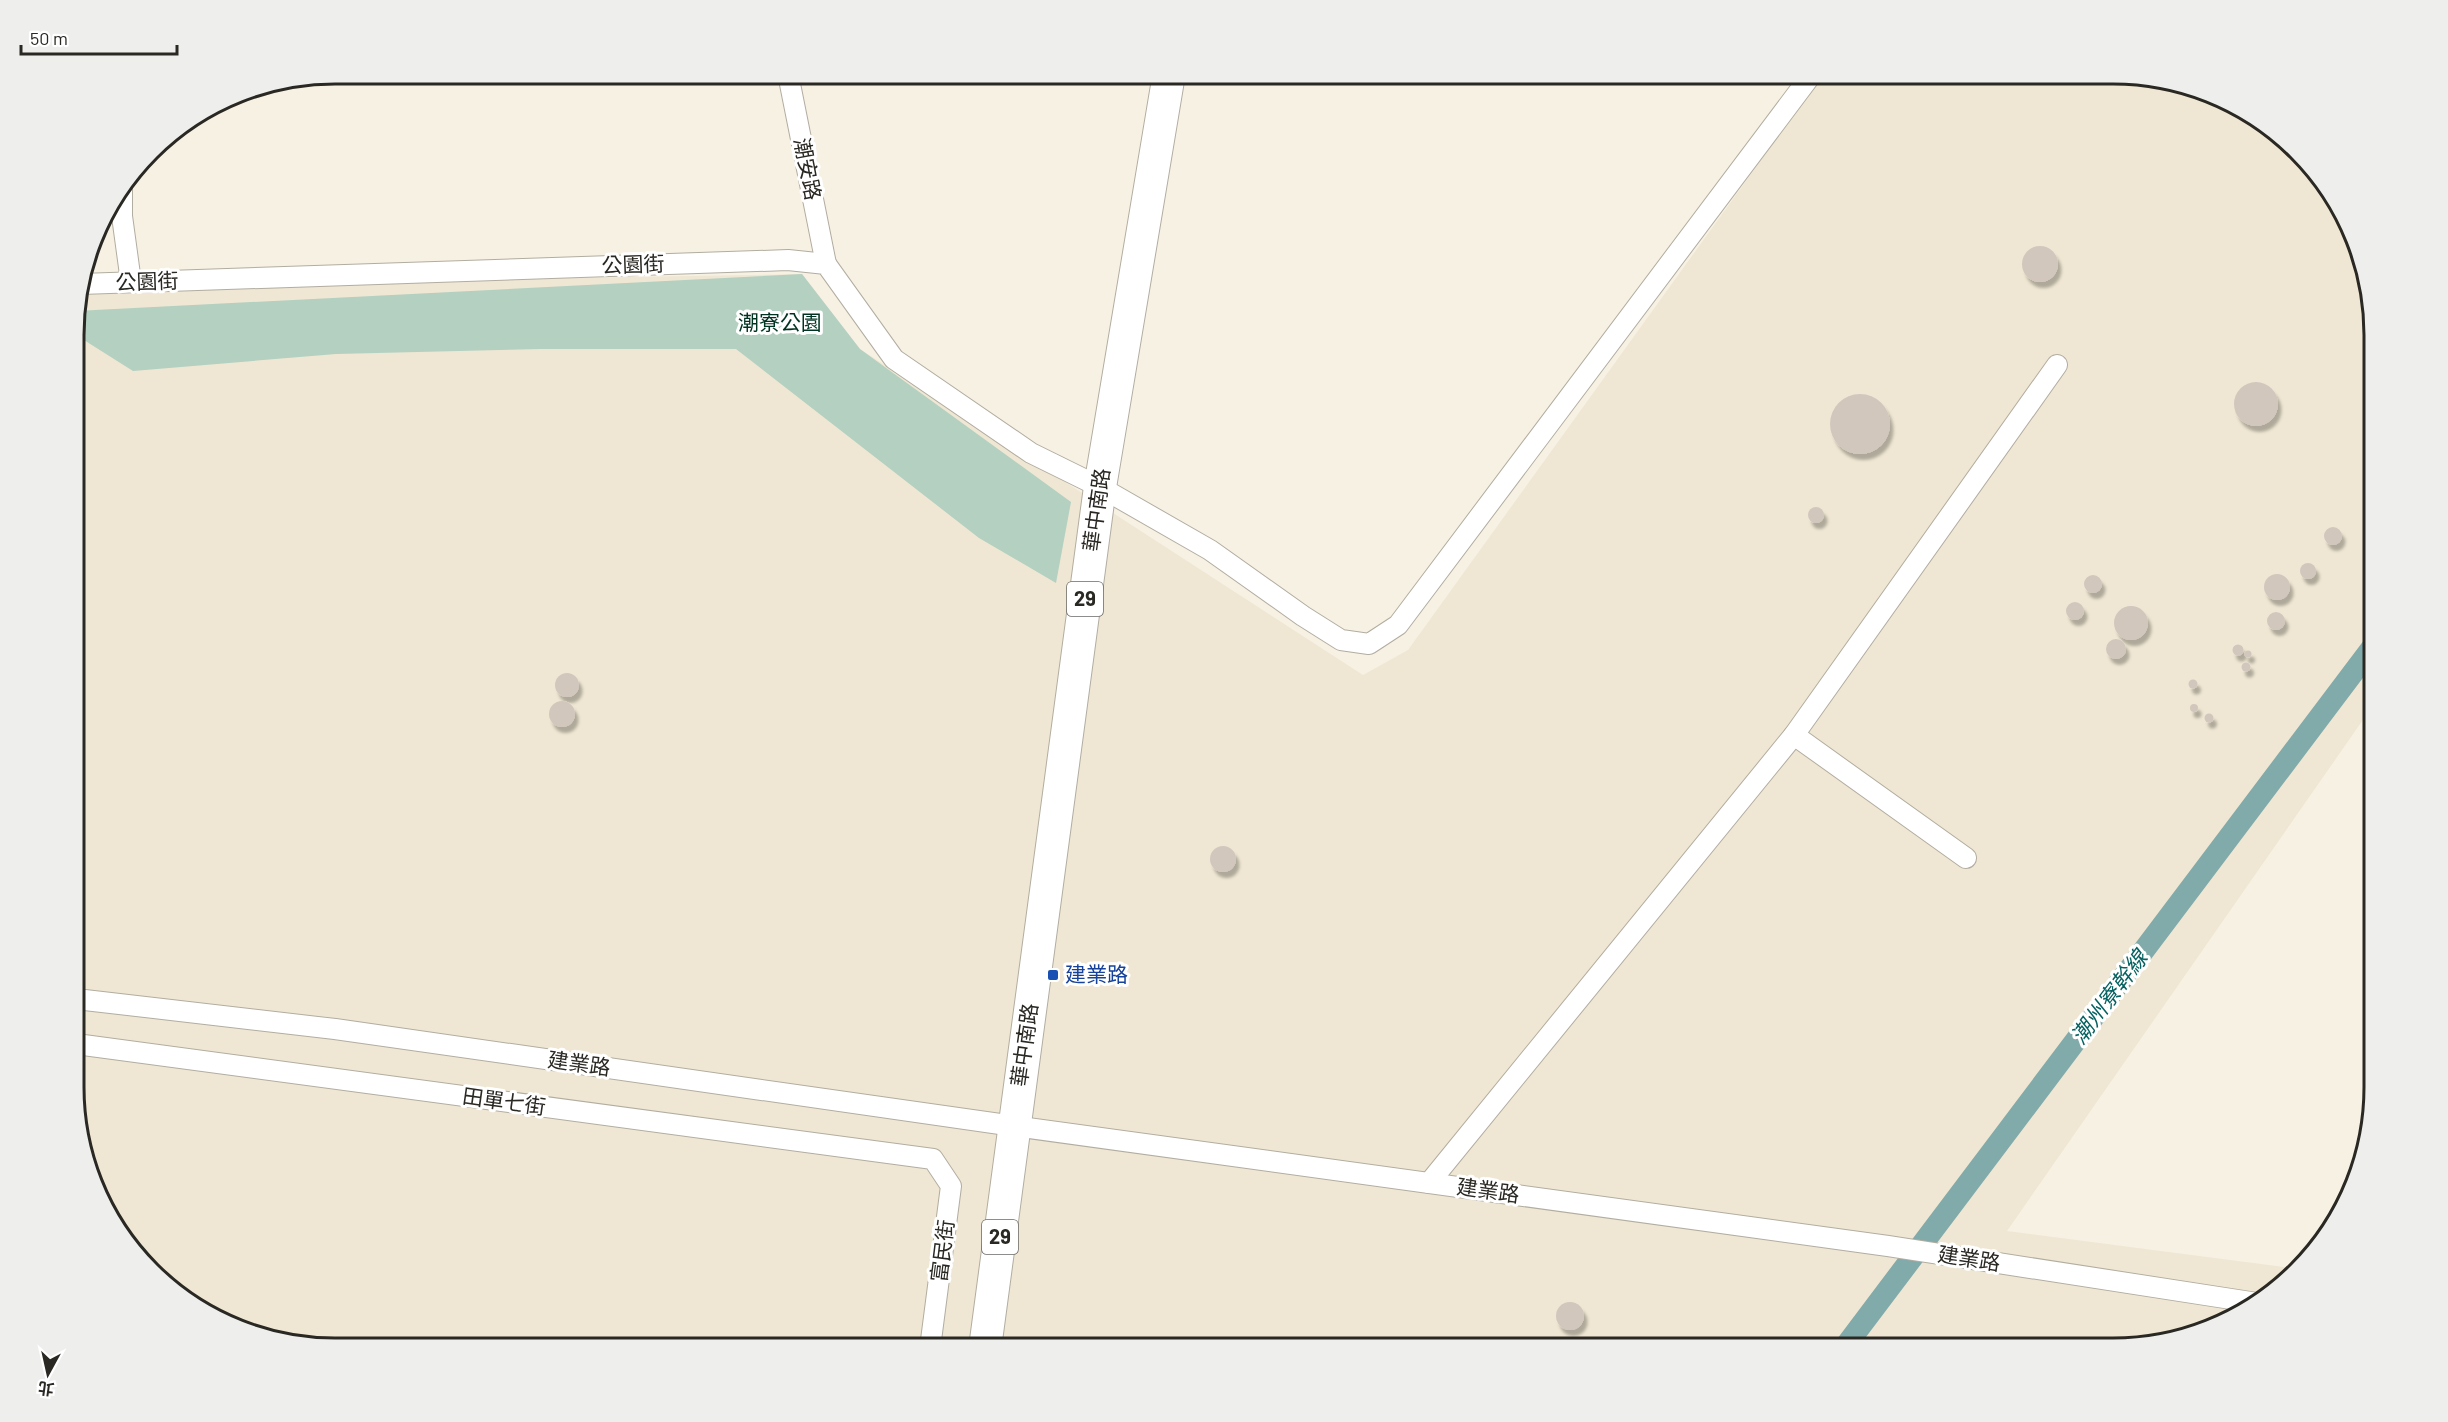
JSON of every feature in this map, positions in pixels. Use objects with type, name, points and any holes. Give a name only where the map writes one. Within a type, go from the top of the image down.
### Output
[{"type":"main road","name":"華中南路","points":[[1014,1126],[1100,487],[1167,84]]},
{"type":"main road","name":"29","points":[[986,1338],[1014,1126]]},
{"type":"street","name":"潮安路","points":[[790,84],[826,264]]},
{"type":"street","points":[[826,264],[894,359],[1031,453],[1100,487],[1210,550],[1341,640],[1369,644],[1398,625],[1804,84]]},
{"type":"street","points":[[114,216],[132,282]]},
{"type":"street","name":"公園街","points":[[90,284],[788,260],[826,264]]},
{"type":"street","points":[[1429,1182],[1794,735],[2057,365]]},
{"type":"street","points":[[1794,735],[1966,858]]},
{"type":"street","name":"建業路","points":[[84,1000],[335,1029],[1014,1126],[1888,1246],[2244,1301]]},
{"type":"street","name":"田單七街","points":[[84,1045],[933,1159]]},
{"type":"street","name":"富民街","points":[[931,1338],[951,1186],[933,1159]]},
{"type":"shaded area","points":[[1816,84],[2113,84],[2146,86],[2194,97],[2253,126],[2291,157],[2322,195],[2351,254],[2362,302],[2364,335],[2364,718],[2007,1231],[2288,1267],[2253,1296],[2209,1319],[2162,1333],[2113,1338],[335,1338],[302,1336],[254,1325],[195,1296],[169,1276],[146,1253],[126,1227],[103,1183],[89,1136],[84,1087],[84,335],[89,286],[802,274],[860,349],[1363,675],[1408,650]]},
{"type":"green space","name":"潮寮公園","points":[[802,274],[860,349],[1071,502],[1056,583],[979,538],[736,349],[541,349],[336,354],[133,371],[84,340],[85,311]]},
{"type":"building","points":[[2040,246],[2053,251],[2058,264],[2053,277],[2040,282],[2027,277],[2022,264],[2027,251]]},
{"type":"building","points":[[2256,382],[2272,388],[2278,404],[2272,420],[2256,426],[2240,420],[2234,404],[2240,388]]},
{"type":"building","points":[[1860,394],[1881,403],[1890,424],[1881,445],[1860,454],[1839,445],[1830,424],[1839,403]]},
{"type":"building","points":[[1813,507],[1819,507],[1824,515],[1822,521],[1813,523],[1808,518],[1808,512]]},
{"type":"building","points":[[2333,527],[2339,530],[2342,536],[2339,542],[2333,545],[2327,542],[2324,536],[2327,530]]},
{"type":"building","points":[[2305,563],[2311,563],[2316,571],[2314,577],[2305,579],[2300,574],[2300,568]]},
{"type":"building","points":[[2277,574],[2287,577],[2290,587],[2287,597],[2277,600],[2267,597],[2264,587],[2267,577]]},
{"type":"building","points":[[2093,575],[2099,578],[2102,584],[2099,590],[2093,593],[2087,590],[2084,584],[2087,578]]},
{"type":"building","points":[[2075,602],[2083,607],[2084,611],[2079,619],[2075,620],[2067,615],[2066,611],[2071,603]]},
{"type":"building","points":[[2131,606],[2143,611],[2148,623],[2143,635],[2131,640],[2119,635],[2114,623],[2119,611]]},
{"type":"building","points":[[2276,612],[2282,615],[2285,621],[2282,627],[2276,630],[2270,627],[2267,621],[2270,615]]},
{"type":"building","points":[[2116,639],[2123,642],[2126,649],[2123,656],[2116,659],[2109,656],[2106,649],[2109,642]]},
{"type":"building","points":[[2238,644],[2244,650],[2238,656],[2232,650]]},
{"type":"building","points":[[2248,651],[2251,654],[2248,657],[2245,654]]},
{"type":"building","points":[[2246,662],[2251,667],[2246,672],[2241,667]]},
{"type":"building","points":[[567,673],[572,674],[578,680],[578,690],[572,696],[567,697],[562,696],[556,690],[555,685],[556,680],[562,674]]},
{"type":"building","points":[[2193,679],[2198,684],[2193,689],[2188,684]]},
{"type":"building","points":[[562,701],[571,705],[575,714],[571,723],[562,727],[553,723],[549,714],[553,705]]},
{"type":"building","points":[[2194,704],[2198,708],[2194,712],[2190,708]]},
{"type":"building","points":[[2209,713],[2214,718],[2209,723],[2204,718]]},
{"type":"building","points":[[1223,846],[1232,850],[1236,859],[1232,868],[1223,872],[1214,868],[1210,859],[1214,850]]},
{"type":"building","points":[[1570,1302],[1580,1306],[1584,1316],[1580,1326],[1570,1330],[1560,1326],[1556,1316],[1560,1306]]},
{"type":"waterway","name":"潮州寮幹線","points":[[1852,1338],[2364,658]]},
{"type":"place","name":"建業路","points":[[1053,975]]}]
